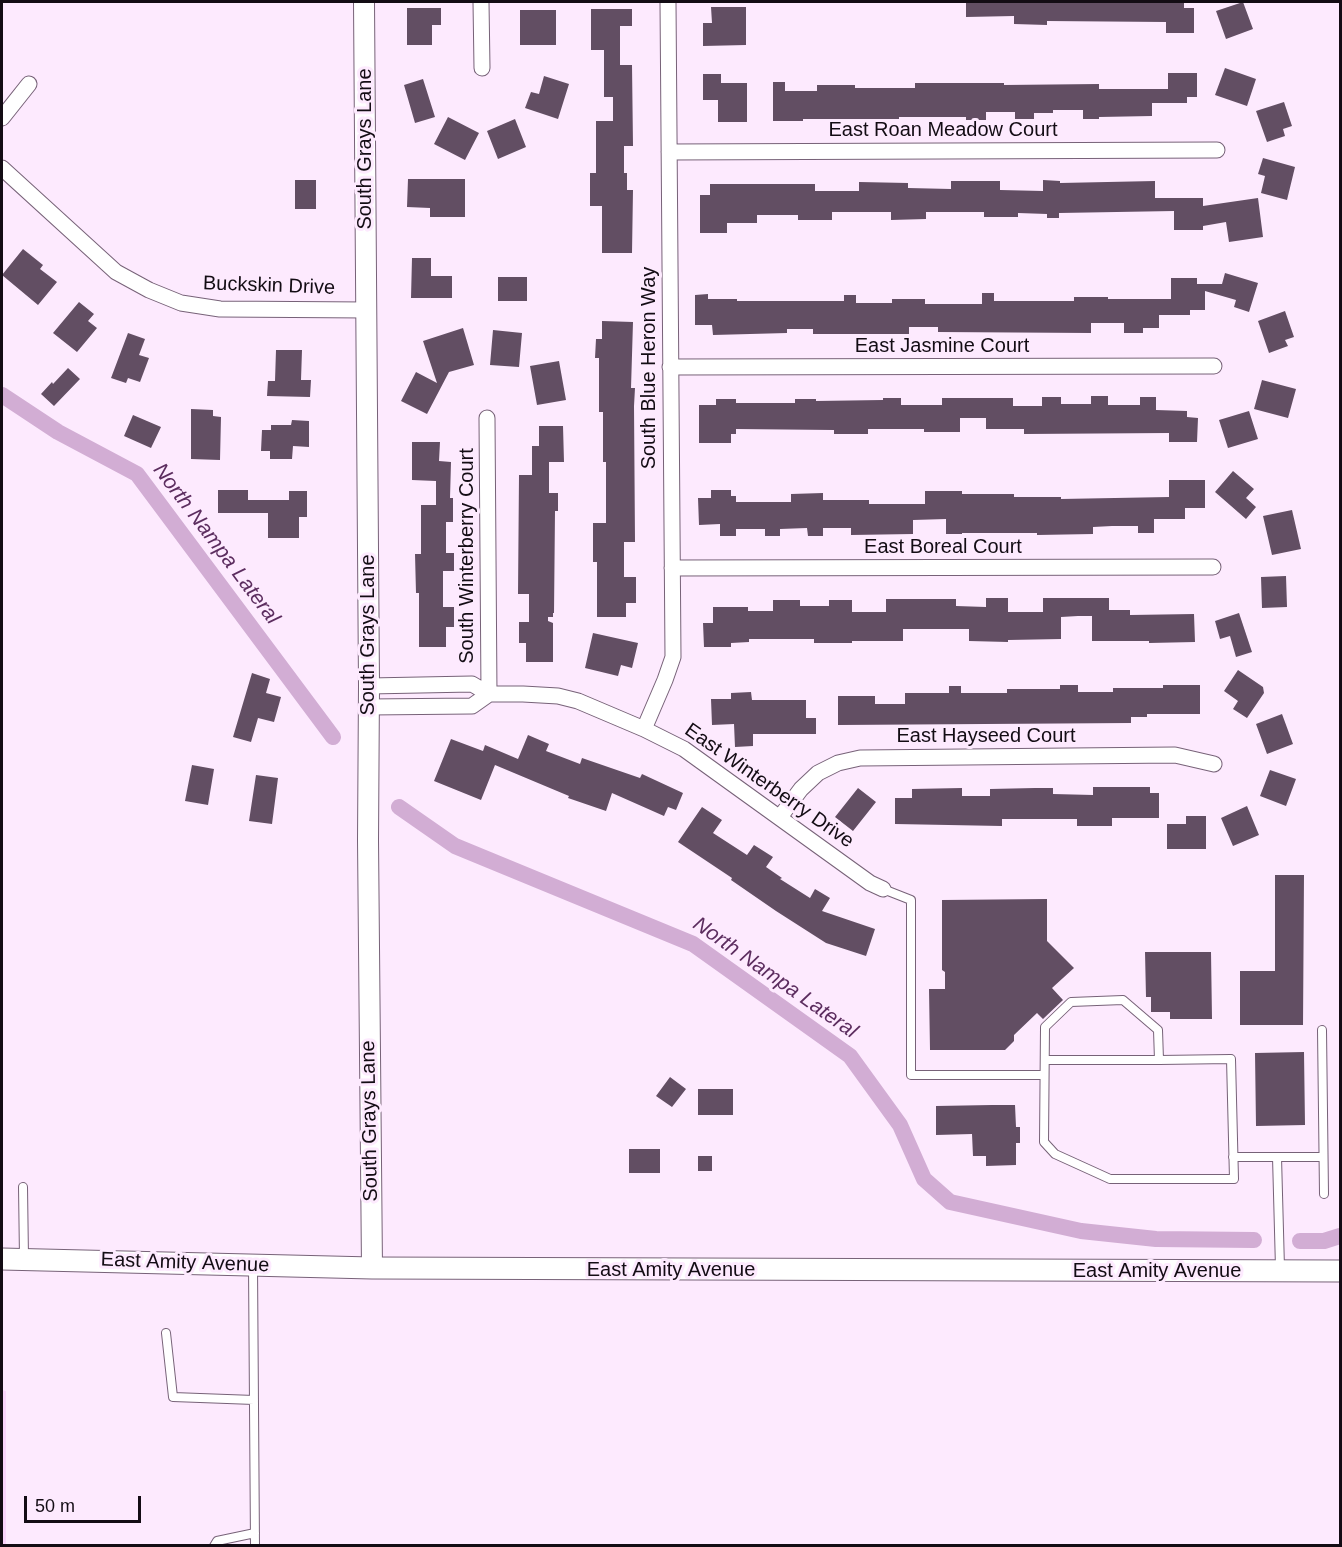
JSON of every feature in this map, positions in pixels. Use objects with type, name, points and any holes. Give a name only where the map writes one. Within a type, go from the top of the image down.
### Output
[{"type":"main road","name":"East Amity Avenue","points":[[2,1259],[372,1268],[1341,1271]]},
{"type":"street","name":"South Grays Lane","points":[[364,2],[372,1268]]},
{"type":"street","points":[[481,2],[482,68]]},
{"type":"street","name":"South Blue Heron Way","points":[[644,729],[673,657],[668,2]]},
{"type":"street","points":[[2,118],[29,84]]},
{"type":"street","name":"East Roan Meadow Court","points":[[669,152],[1217,150]]},
{"type":"street","name":"Buckskin Drive","points":[[2,168],[116,272],[149,290],[182,303],[220,309],[366,310]]},
{"type":"street","name":"East Jasmine Court","points":[[670,367],[1214,366]]},
{"type":"street","name":"South Winterberry Court","points":[[486,418],[489,694]]},
{"type":"street","name":"East Boreal Court","points":[[672,568],[1213,567]]},
{"type":"street","name":"East Winterberry Drive","points":[[369,686],[472,684],[489,694],[558,696],[578,701],[684,749],[870,883],[884,889]]},
{"type":"street","name":"East Winterberry Drive","points":[[369,707],[472,706],[489,694]]},
{"type":"street","name":"East Hayseed Court","points":[[780,817],[801,789],[818,773],[838,763],[860,758],[1175,755],[1214,764]]},
{"type":"lane","points":[[884,889],[911,900],[911,1075],[1044,1075]]},
{"type":"lane","points":[[1045,1060],[1159,1060],[1231,1059],[1233,1179],[1110,1179],[1055,1154],[1044,1142],[1045,1027],[1071,1002],[1123,1000],[1158,1030],[1159,1060]]},
{"type":"lane","points":[[1322,1030],[1324,1194]]},
{"type":"lane","points":[[1233,1157],[1323,1157]]},
{"type":"lane","points":[[1277,1157],[1281,1271]]},
{"type":"lane","points":[[23,1187],[24,1259]]},
{"type":"lane","points":[[253,1265],[255,1545]]},
{"type":"lane","points":[[166,1333],[173,1397],[254,1400]]},
{"type":"lane","points":[[214,1545],[217,1541],[255,1533]]},
{"type":"shaded area","points":[[2,1390],[6,1391],[6,1546],[2,1545]]},
{"type":"building","points":[[966,2],[1184,2],[1184,8],[1194,8],[1194,33],[1166,33],[1166,22],[1047,21],[1047,25],[1014,24],[1014,16],[966,17]]},
{"type":"building","points":[[1243,2],[1253,29],[1226,39],[1216,11]]},
{"type":"building","points":[[711,7],[746,7],[746,45],[703,46],[703,23],[712,23]]},
{"type":"building","points":[[407,8],[441,8],[441,25],[432,25],[432,45],[407,45]]},
{"type":"building","points":[[591,9],[632,9],[632,26],[620,26],[620,65],[632,65],[633,146],[624,146],[624,173],[627,173],[627,190],[633,190],[632,253],[602,253],[602,206],[590,206],[590,173],[596,173],[596,121],[613,121],[613,97],[604,97],[604,50],[591,50]]},
{"type":"building","points":[[520,10],[556,10],[556,45],[520,45]]},
{"type":"building","points":[[1225,68],[1256,79],[1247,106],[1215,95]]},
{"type":"building","points":[[1168,73],[1197,73],[1197,97],[1187,97],[1187,103],[1152,103],[1152,116],[1083,119],[1083,110],[1053,110],[1053,113],[1034,113],[1034,119],[1015,119],[1015,112],[986,112],[986,120],[966,120],[966,117],[899,117],[899,119],[773,121],[773,82],[785,82],[785,91],[817,91],[817,85],[855,85],[855,88],[915,88],[915,83],[1099,84],[1099,89],[1168,89]]},
{"type":"building","points":[[703,74],[721,74],[721,83],[747,83],[747,122],[718,122],[718,100],[703,100]]},
{"type":"building","points":[[544,76],[569,84],[558,119],[525,108],[531,92],[539,94]]},
{"type":"building","points":[[423,79],[435,117],[415,123],[404,85]]},
{"type":"building","points":[[1284,102],[1292,126],[1283,129],[1285,136],[1267,142],[1256,111]]},
{"type":"building","points":[[448,117],[479,133],[465,160],[434,144]]},
{"type":"building","points":[[515,119],[526,147],[498,159],[487,131]]},
{"type":"building","points":[[1263,158],[1295,167],[1287,200],[1261,193],[1265,176],[1258,174]]},
{"type":"building","points":[[408,179],[465,179],[465,217],[430,217],[430,208],[407,207]]},
{"type":"building","points":[[295,180],[316,180],[316,209],[295,209]]},
{"type":"building","points":[[1043,180],[1060,181],[1060,183],[1155,181],[1155,198],[1203,198],[1203,206],[1258,198],[1263,237],[1229,242],[1226,222],[1203,226],[1203,230],[1174,230],[1174,211],[1059,213],[1059,218],[1047,218],[1047,214],[1018,213],[1018,217],[984,217],[984,212],[926,212],[926,219],[891,220],[891,212],[832,212],[832,220],[798,220],[798,215],[757,215],[757,223],[727,223],[727,233],[700,233],[700,195],[710,195],[710,184],[815,184],[815,191],[859,191],[859,182],[908,183],[908,188],[951,189],[951,181],[1000,181],[1000,190],[1043,191]]},
{"type":"building","points":[[23,249],[43,265],[40,269],[57,282],[38,305],[2,275]]},
{"type":"building","points":[[412,258],[431,258],[431,276],[452,276],[452,298],[411,298]]},
{"type":"building","points":[[1225,273],[1258,283],[1249,312],[1234,307],[1236,300],[1205,291],[1205,310],[1190,310],[1190,315],[1159,315],[1159,328],[1143,328],[1143,333],[1124,333],[1124,323],[1091,323],[1091,333],[938,332],[938,327],[909,327],[909,334],[813,334],[813,329],[787,329],[787,333],[713,335],[712,325],[695,325],[695,295],[708,294],[708,299],[737,299],[737,301],[844,301],[844,295],[856,295],[856,303],[892,303],[892,299],[925,299],[925,304],[982,304],[982,293],[994,293],[994,301],[1074,301],[1074,297],[1171,299],[1171,278],[1197,278],[1197,284],[1222,284]]},
{"type":"building","points":[[498,277],[527,277],[527,301],[498,301]]},
{"type":"building","points":[[79,302],[94,314],[88,321],[97,328],[77,352],[53,333]]},
{"type":"building","points":[[1285,311],[1294,337],[1285,340],[1288,346],[1269,353],[1258,321]]},
{"type":"building","points":[[602,321],[633,322],[631,388],[635,388],[635,542],[624,542],[624,577],[636,577],[636,603],[626,603],[626,617],[597,617],[597,562],[593,562],[593,523],[606,523],[603,412],[599,412],[599,358],[595,358],[596,339],[602,339]]},
{"type":"building","points":[[463,328],[474,365],[449,372],[427,414],[401,401],[416,372],[437,383],[423,341]]},
{"type":"building","points":[[493,330],[522,333],[519,367],[490,365]]},
{"type":"building","points":[[128,333],[145,339],[139,355],[149,358],[140,382],[128,378],[126,383],[111,378]]},
{"type":"building","points":[[276,350],[302,350],[301,380],[311,380],[310,397],[267,396],[268,381],[275,381]]},
{"type":"building","points":[[559,361],[566,400],[537,405],[530,366]]},
{"type":"building","points":[[68,368],[80,379],[54,406],[41,394]]},
{"type":"building","points":[[1262,380],[1296,389],[1288,418],[1254,409]]},
{"type":"building","points":[[1091,396],[1108,396],[1108,405],[1140,405],[1140,397],[1156,397],[1156,410],[1187,411],[1187,417],[1198,418],[1197,442],[1169,442],[1169,433],[1024,434],[1024,429],[986,429],[986,418],[960,418],[960,432],[924,432],[924,429],[868,429],[868,434],[834,434],[834,430],[736,429],[736,434],[731,434],[731,443],[699,443],[699,405],[716,405],[716,399],[736,399],[736,403],[795,403],[795,399],[816,399],[816,401],[901,398],[901,405],[942,405],[942,398],[1013,398],[1013,406],[1042,406],[1042,397],[1061,397],[1061,404],[1091,404]]},
{"type":"building","points":[[191,409],[213,410],[213,416],[221,417],[220,460],[191,459]]},
{"type":"building","points":[[1249,411],[1258,439],[1228,448],[1219,420]]},
{"type":"building","points":[[133,415],[161,427],[151,448],[124,436]]},
{"type":"building","points":[[292,420],[309,421],[309,447],[293,446],[292,459],[270,459],[270,451],[261,451],[262,430],[271,430],[271,425],[291,425]]},
{"type":"building","points":[[539,426],[563,426],[564,462],[549,462],[549,493],[558,493],[558,511],[555,511],[554,613],[553,617],[548,617],[548,621],[553,623],[553,662],[526,662],[526,643],[519,643],[519,622],[529,622],[529,594],[518,594],[519,475],[532,475],[532,446],[539,446]]},
{"type":"building","points":[[412,442],[440,442],[439,461],[451,462],[450,498],[453,498],[453,522],[446,522],[446,553],[454,553],[454,571],[443,571],[443,607],[454,607],[454,627],[446,627],[446,647],[419,647],[419,593],[416,593],[415,554],[421,554],[421,505],[436,505],[436,481],[412,480]]},
{"type":"building","points":[[1233,471],[1254,489],[1246,498],[1256,507],[1246,519],[1215,492]]},
{"type":"building","points":[[1169,480],[1205,480],[1205,508],[1185,508],[1185,519],[1154,519],[1154,533],[1138,533],[1138,526],[1112,526],[1093,527],[1093,534],[946,534],[946,519],[913,520],[913,534],[851,535],[851,528],[823,528],[823,536],[808,536],[807,528],[780,529],[780,536],[765,536],[765,529],[736,529],[736,536],[720,536],[720,524],[699,525],[698,498],[711,498],[711,490],[731,490],[731,496],[736,496],[736,502],[791,502],[791,494],[823,493],[823,500],[869,500],[869,504],[925,504],[925,491],[1014,494],[1014,497],[1061,497],[1061,499],[1169,497]]},
{"type":"building","points":[[218,490],[248,490],[248,500],[289,500],[289,491],[307,491],[307,517],[299,517],[299,538],[268,538],[268,513],[218,513]]},
{"type":"building","points":[[1292,510],[1301,549],[1272,555],[1263,516]]},
{"type":"building","points":[[1286,576],[1287,607],[1262,608],[1261,577]]},
{"type":"building","points":[[986,598],[1008,598],[1008,612],[1043,612],[1043,598],[1109,598],[1109,610],[1130,610],[1130,615],[1194,614],[1195,642],[1092,641],[1092,616],[1078,616],[1061,617],[1061,639],[1008,640],[1008,642],[969,641],[969,629],[903,629],[903,641],[814,643],[814,639],[749,639],[749,642],[731,643],[731,647],[704,647],[703,623],[713,623],[713,607],[748,607],[748,611],[773,611],[773,600],[800,600],[800,606],[829,606],[829,600],[852,600],[852,612],[886,612],[886,599],[956,599],[956,606],[986,607]]},
{"type":"building","points":[[1239,613],[1252,652],[1236,657],[1230,636],[1220,639],[1215,621]]},
{"type":"building","points":[[593,633],[638,643],[632,668],[621,665],[618,676],[585,668]]},
{"type":"building","points":[[1238,670],[1263,687],[1264,693],[1247,718],[1233,709],[1238,701],[1224,691]]},
{"type":"building","points":[[252,673],[270,679],[266,693],[281,697],[274,722],[258,718],[251,742],[233,737]]},
{"type":"building","points":[[1060,685],[1078,685],[1078,692],[1113,692],[1113,688],[1200,685],[1200,714],[1147,714],[1147,717],[1131,717],[1131,723],[838,725],[838,696],[875,696],[875,704],[905,704],[905,693],[949,693],[949,686],[961,686],[961,693],[1007,693],[1007,689],[1060,689]]},
{"type":"building","points":[[751,692],[752,700],[806,700],[806,718],[816,718],[816,734],[753,734],[753,746],[735,747],[734,724],[712,725],[711,699],[731,699],[731,693]]},
{"type":"building","points":[[1282,714],[1293,744],[1267,754],[1256,724]]},
{"type":"building","points":[[528,735],[549,744],[546,751],[580,764],[582,758],[640,778],[642,774],[683,793],[676,810],[668,807],[664,816],[612,793],[606,811],[568,798],[569,796],[495,765],[481,800],[434,781],[451,739],[483,751],[485,745],[518,759]]},
{"type":"building","points":[[192,765],[214,769],[208,805],[185,801]]},
{"type":"building","points":[[1270,770],[1296,779],[1286,806],[1260,796]]},
{"type":"building","points":[[256,775],[278,778],[272,824],[249,821]]},
{"type":"building","points":[[1093,787],[1150,787],[1150,793],[1159,793],[1159,818],[1112,818],[1112,826],[1077,826],[1077,819],[1002,819],[1002,826],[895,824],[895,798],[912,798],[912,789],[962,788],[962,796],[990,796],[990,789],[1053,788],[1053,794],[1093,795]]},
{"type":"building","points":[[858,788],[876,802],[853,831],[835,817]]},
{"type":"building","points":[[1247,806],[1259,835],[1233,846],[1221,818]]},
{"type":"building","points":[[702,807],[722,820],[713,833],[747,855],[754,845],[773,857],[766,867],[810,898],[815,889],[830,898],[822,911],[875,929],[866,956],[826,943],[678,842]]},
{"type":"building","points":[[1186,816],[1206,816],[1206,849],[1167,849],[1167,824],[1186,824]]},
{"type":"building","points":[[1275,875],[1304,875],[1303,1025],[1240,1025],[1240,971],[1275,971]]},
{"type":"building","points":[[1047,899],[1047,941],[1074,968],[1052,988],[1063,1000],[1043,1019],[1037,1013],[1014,1035],[1014,1041],[1005,1050],[930,1050],[929,989],[945,989],[945,972],[942,970],[942,900]]},
{"type":"building","points":[[1145,952],[1211,952],[1212,1019],[1170,1019],[1170,1012],[1151,1012],[1151,997],[1146,997]]},
{"type":"building","points":[[1304,1052],[1305,1125],[1256,1126],[1255,1053]]},
{"type":"building","points":[[670,1077],[686,1089],[672,1107],[656,1096]]},
{"type":"building","points":[[698,1089],[733,1089],[733,1115],[698,1115]]},
{"type":"building","points":[[1015,1105],[1016,1127],[1020,1127],[1020,1143],[1016,1143],[1016,1165],[986,1166],[986,1156],[973,1156],[972,1134],[936,1135],[936,1106]]},
{"type":"building","points":[[629,1149],[660,1149],[660,1173],[629,1173]]},
{"type":"building","points":[[698,1156],[712,1156],[712,1171],[698,1171]]},
{"type":"waterway","name":"North Nampa Lateral","points":[[2,395],[58,432],[137,474],[333,737]]},
{"type":"waterway","name":"North Nampa Lateral","points":[[399,807],[455,846],[693,944],[850,1056],[900,1125],[924,1179],[950,1202],[1081,1231],[1156,1239],[1254,1240]]},
{"type":"waterway","name":"North Nampa Lateral","points":[[1300,1241],[1324,1241],[1340,1236]]}]
